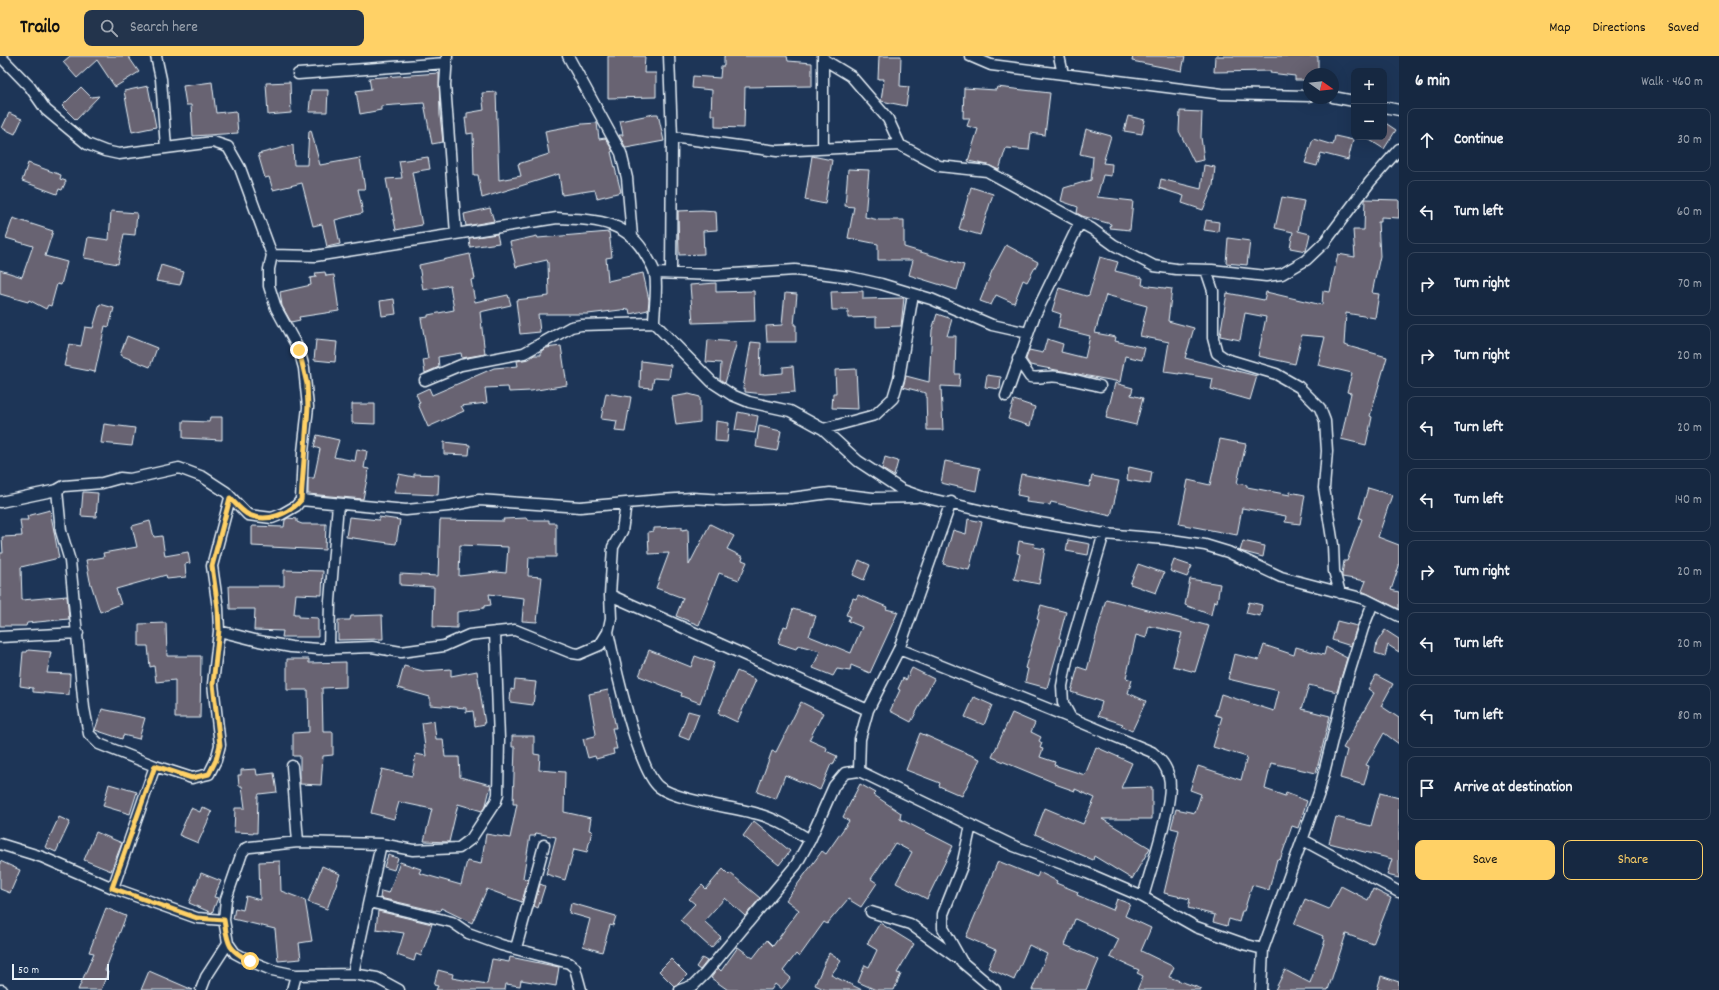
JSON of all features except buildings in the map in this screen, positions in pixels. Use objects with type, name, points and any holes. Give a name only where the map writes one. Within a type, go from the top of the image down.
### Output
[{"type":"street","points":[[0,56],[30,87],[46,110],[87,144],[105,151],[119,154],[214,142],[228,147],[240,168],[272,255],[269,269],[269,286],[276,308],[299,350],[307,384],[308,407],[301,500],[296,506],[272,518],[262,518],[248,515],[230,498],[226,492],[203,477],[179,468],[130,479],[120,478],[102,483],[64,486],[57,490],[0,502]]},
{"type":"street","points":[[156,56],[161,79],[166,148]]},
{"type":"street","points":[[568,56],[620,153],[627,178],[632,236]]},
{"type":"street","points":[[669,56],[672,138],[671,272]]},
{"type":"street","points":[[970,56],[991,65],[1222,94],[1303,96]]},
{"type":"street","points":[[1059,56],[1062,74]]},
{"type":"street","points":[[823,57],[823,148]]},
{"type":"street","points":[[823,57],[851,76],[888,119],[900,145]]},
{"type":"street","points":[[298,74],[447,60],[445,85],[456,234]]},
{"type":"street","points":[[1339,98],[1351,100]]},
{"type":"street","points":[[1387,108],[1399,110]]},
{"type":"street","points":[[672,138],[777,151],[900,145],[939,166],[987,171],[1080,222],[1114,244],[1154,266],[1176,270],[1206,270],[1266,276],[1282,274],[1294,268],[1306,260],[1325,242],[1370,182],[1399,149]]},
{"type":"street","points":[[272,255],[314,256],[557,218],[596,220],[615,225],[632,236],[642,248],[655,273],[654,323],[712,382],[732,395],[749,402],[790,411],[824,428],[858,461],[902,490],[922,497],[951,502],[1022,520],[1104,534],[1165,539],[1205,546],[1235,555],[1281,577],[1365,599],[1399,616]]},
{"type":"street","points":[[1006,396],[1028,333],[1080,222]]},
{"type":"street","points":[[1206,270],[1213,291],[1213,338],[1217,353],[1226,359],[1276,374],[1299,387],[1320,408],[1325,421],[1327,451],[1324,488],[1333,545],[1334,571],[1340,593]]},
{"type":"street","points":[[655,273],[671,272],[716,275],[807,271],[866,280],[931,299],[992,325],[1028,333]]},
{"type":"street","points":[[824,428],[875,414],[893,398],[899,378],[913,294]]},
{"type":"street","points":[[425,380],[461,365],[524,353],[571,327],[582,325],[654,323]]},
{"type":"street","points":[[1018,359],[1030,377],[1059,377],[1100,386]]},
{"type":"street","points":[[1014,370],[1026,370]]},
{"type":"street","points":[[57,490],[60,531],[70,561],[84,708],[89,734],[99,744],[155,766],[192,778],[209,774],[216,760],[220,745],[213,684],[219,630],[218,608],[212,566],[230,498]]},
{"type":"street","points":[[301,500],[406,510],[448,506],[479,500],[580,507],[677,499],[724,500],[791,498],[830,493],[873,498],[922,497]]},
{"type":"street","points":[[858,771],[860,739],[868,710],[899,649],[951,502]]},
{"type":"street","points":[[329,649],[330,601],[338,504]]},
{"type":"street","points":[[219,630],[276,645],[291,647],[329,649],[372,647],[401,652],[444,646],[469,635],[514,630],[572,653],[579,654],[600,645],[608,632],[611,618],[610,595],[613,547],[622,531],[626,504]]},
{"type":"street","points":[[1071,718],[1063,703],[1062,686],[1069,653],[1104,534]]},
{"type":"street","points":[[610,595],[868,710]]},
{"type":"street","points":[[1261,990],[1263,949],[1319,793],[1346,683],[1363,628],[1373,603]]},
{"type":"street","points":[[399,990],[377,978],[354,974],[296,975],[272,970],[250,961],[235,953],[228,943],[224,920],[226,899],[246,848],[298,842],[381,844],[413,850],[459,848],[471,839],[496,801],[498,794],[499,739],[495,632]]},
{"type":"street","points":[[608,632],[619,680],[636,738],[651,779],[655,784],[659,788],[683,797],[770,818],[810,840]]},
{"type":"street","points":[[0,637],[78,634]]},
{"type":"street","points":[[899,649],[1152,752],[1163,761],[1169,778],[1166,813],[1143,896]]},
{"type":"street","points":[[112,888],[155,766]]},
{"type":"street","points":[[292,766],[298,842]]},
{"type":"street","points":[[680,990],[694,985],[705,974],[796,865],[810,840],[834,786],[845,773],[858,771],[1014,846],[1087,873],[1143,896],[1196,927],[1263,949]]},
{"type":"street","points":[[962,962],[948,939],[943,928],[942,921],[943,914],[962,866],[971,825]]},
{"type":"street","points":[[1303,840],[1399,892]]},
{"type":"street","points":[[0,844],[42,857],[112,888],[197,918],[224,920]]},
{"type":"street","points":[[354,974],[381,844]]},
{"type":"street","points":[[516,948],[544,844]]},
{"type":"street","points":[[369,902],[452,922],[468,933],[501,945],[569,963],[575,968],[581,990]]},
{"type":"street","points":[[871,912],[910,924],[962,962],[995,990]]},
{"type":"street","points":[[201,990],[206,977],[228,943]]},
{"type":"street","points":[[292,990],[296,975]]},
{"type":"route","points":[[250,961],[235,953],[228,943],[224,920],[197,918],[112,888],[155,766],[192,778],[209,774],[216,760],[220,745],[213,684],[219,630],[218,608],[212,566],[222,523],[230,498],[248,515],[262,518],[272,518],[282,514],[296,506],[301,500],[303,452],[308,407],[307,384],[299,350]]}]
